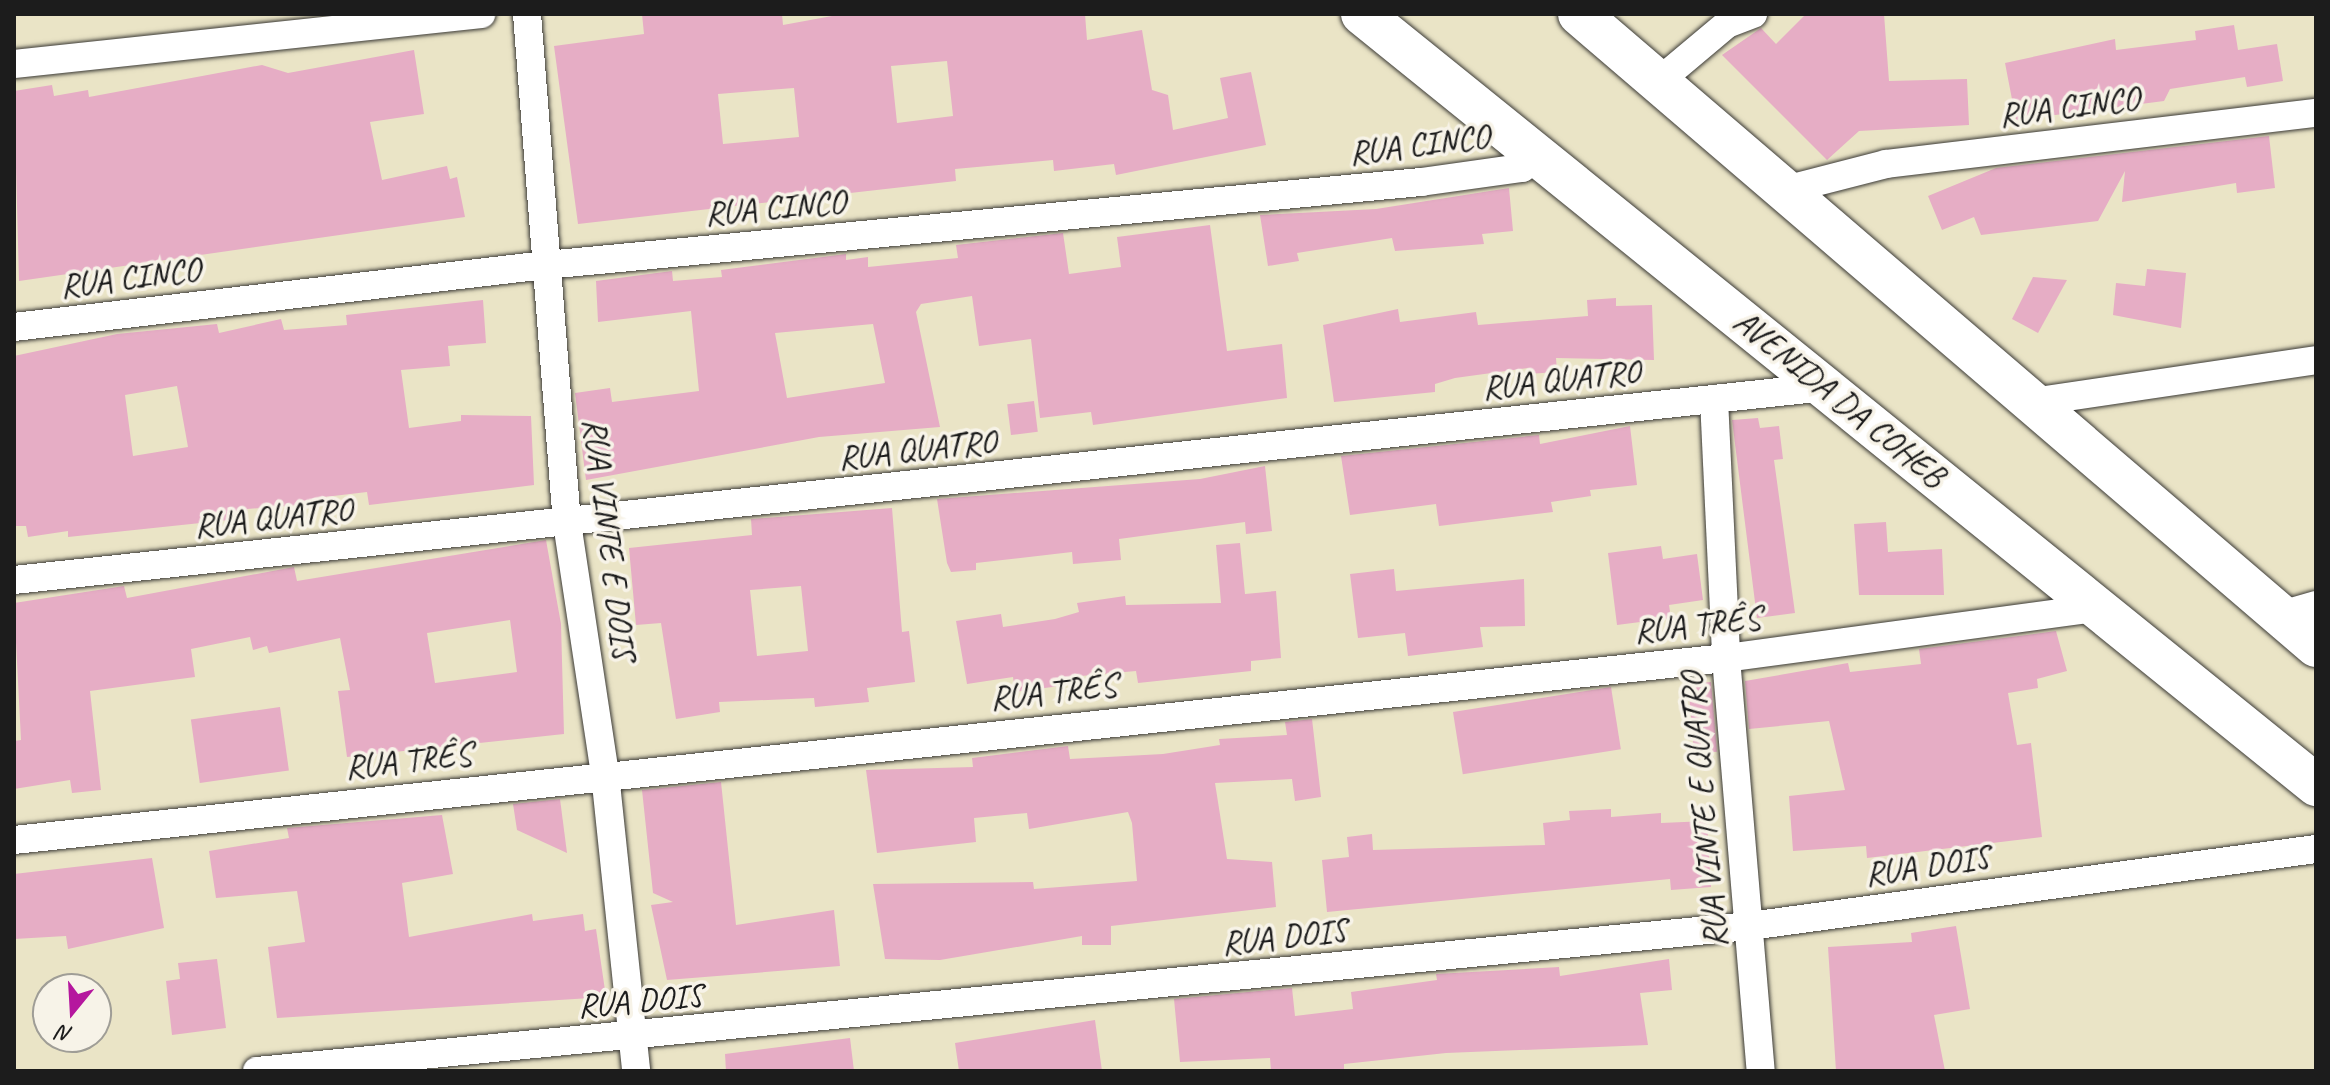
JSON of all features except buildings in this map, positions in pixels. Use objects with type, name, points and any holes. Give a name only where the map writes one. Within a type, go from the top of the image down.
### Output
[{"type":"main road","name":"AVENIDA DA COHEB","points":[[1362,14],[2316,785]]},
{"type":"main road","points":[[1579,14],[2032,402],[2298,610],[2316,646]]},
{"type":"street","points":[[14,64],[481,14]]},
{"type":"street","name":"RUA VINTE E DOIS","points":[[527,14],[567,523],[605,774],[636,1071]]},
{"type":"street","points":[[1658,82],[1727,24],[1753,14]]},
{"type":"street","name":"RUA CINCO","points":[[1785,190],[1886,164],[2316,113]]},
{"type":"street","name":"RUA CINCO","points":[[14,327],[546,265],[1421,182],[1522,168],[1539,157]]},
{"type":"street","points":[[2032,402],[2316,360]]},
{"type":"street","name":"RUA QUATRO","points":[[14,580],[1827,387]]},
{"type":"street","name":"RUA VINTE E QUATRO","points":[[1714,399],[1726,658],[1761,1071]]},
{"type":"street","name":"RUA TRÊS","points":[[14,840],[605,774],[1726,658],[2098,608]]},
{"type":"street","name":"RUA DOIS","points":[[257,1071],[632,1037],[1750,926],[2316,849]]}]
